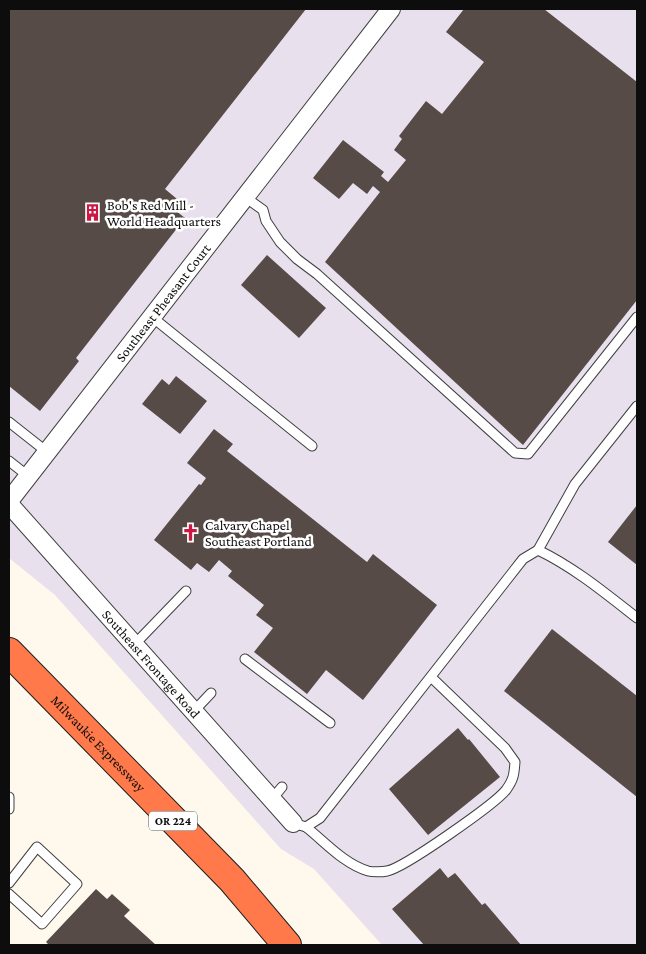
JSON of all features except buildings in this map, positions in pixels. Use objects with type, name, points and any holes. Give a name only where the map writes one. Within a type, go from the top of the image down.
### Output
[{"type":"highway","name":"Milwaukie Expressway","points":[[9,652],[232,880],[287,945]]},
{"type":"street","name":"Southeast Pheasant Court","points":[[9,503],[391,9]]},
{"type":"street","name":"Southeast Frontage Road","points":[[9,503],[194,711],[277,793],[300,825]]},
{"type":"lane","points":[[245,197],[263,210],[266,221],[280,242],[318,274],[515,453],[528,454],[637,317]]},
{"type":"lane","points":[[152,317],[312,446]]},
{"type":"lane","points":[[300,825],[320,818],[523,558],[538,550],[575,484],[637,406]]},
{"type":"lane","points":[[9,422],[47,452]]},
{"type":"lane","points":[[9,461],[28,476]]},
{"type":"lane","points":[[538,550],[584,576],[637,618]]},
{"type":"lane","points":[[134,645],[186,591]]},
{"type":"lane","points":[[245,658],[330,723]]},
{"type":"lane","points":[[300,825],[349,862],[368,871],[387,871],[406,862],[459,827],[505,792],[514,777],[515,762],[505,748],[431,677]]},
{"type":"lane","points":[[194,711],[211,692]]},
{"type":"lane","points":[[9,797],[9,809]]},
{"type":"lane","points":[[9,883],[37,847],[77,884],[42,924],[9,894]]},
{"type":"shaded area","points":[[9,9],[637,9],[637,945],[382,945],[314,869],[281,849],[55,595],[9,558]]},
{"type":"place","name":"Bob's Red Mill - World Headquarters","points":[[93,213]]},
{"type":"place","name":"Calvary Chapel Southeast Portland","points":[[191,533]]}]
